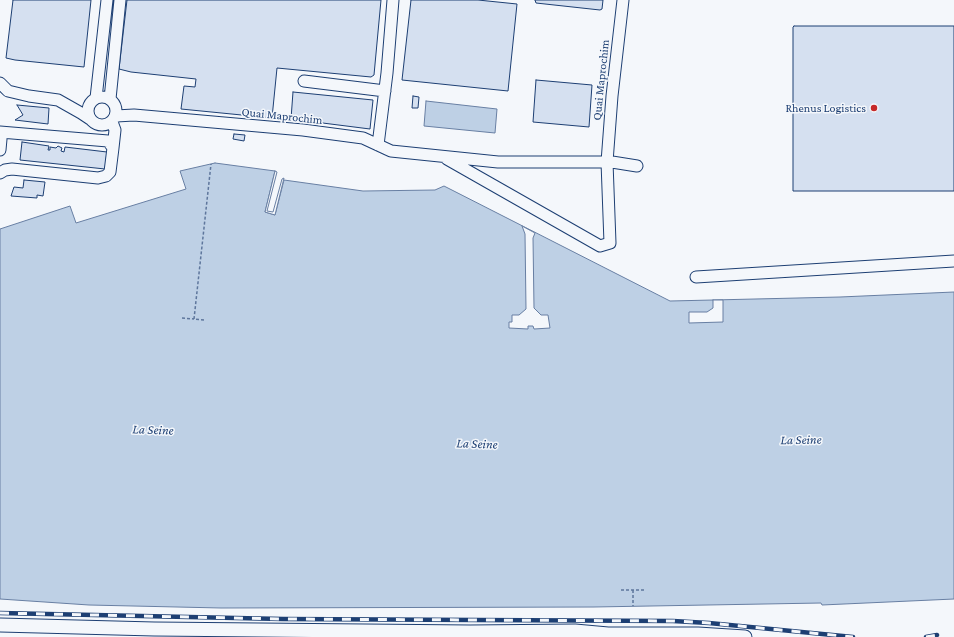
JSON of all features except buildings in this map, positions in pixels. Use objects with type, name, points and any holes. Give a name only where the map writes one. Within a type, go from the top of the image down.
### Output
[{"type":"main road","points":[[0,624],[178,629],[462,632],[575,631],[608,634],[698,634],[745,637]]},
{"type":"lane","points":[[96,98],[107,0]]},
{"type":"lane","points":[[110,99],[120,0]]},
{"type":"lane","points":[[378,145],[385,91],[393,0]]},
{"type":"lane","name":"Quai Maprochim","points":[[443,157],[600,246],[610,243],[607,162],[612,96],[624,0]]},
{"type":"lane","points":[[304,81],[385,91]]},
{"type":"lane","points":[[0,83],[8,91],[29,96],[58,100],[100,126],[105,126],[114,119]]},
{"type":"lane","points":[[0,173],[5,170],[12,169],[98,178],[106,176],[110,172],[116,107],[110,99],[101,97],[96,98],[89,104],[87,113],[90,119]]},
{"type":"lane","name":"Quai Maprochim","points":[[114,119],[134,115],[303,130],[363,138],[391,151],[498,162],[607,162],[637,166]]},
{"type":"lane","points":[[0,132],[108,141],[113,148]]},
{"type":"lane","points":[[0,136],[0,150]]},
{"type":"lane","points":[[696,277],[954,261]]},
{"type":"path","points":[[194,319],[211,164]]},
{"type":"path","points":[[182,318],[204,320]]},
{"type":"path","points":[[621,590],[646,590]]},
{"type":"path","points":[[633,590],[633,606]]},
{"type":"water","points":[[426,101],[497,109],[495,133],[424,126]]},
{"type":"water","name":"La Seine","points":[[215,163],[275,171],[265,212],[275,215],[284,180],[363,191],[435,190],[444,186],[670,301],[840,297],[954,292],[954,599],[822,605],[821,603],[594,607],[221,608],[89,605],[0,599],[0,229],[70,206],[76,223],[186,189],[180,171]]},
{"type":"pier","points":[[275,171],[277,172],[267,211],[273,212],[282,179],[284,178],[275,215],[265,212]]},
{"type":"pier","points":[[522,226],[535,233],[533,238],[534,308],[541,315],[548,315],[550,328],[534,329],[533,326],[528,326],[528,329],[509,328],[509,322],[512,322],[512,315],[519,315],[526,309],[525,234]]},
{"type":"pier","points":[[713,300],[723,300],[723,322],[689,323],[689,312],[707,312],[713,308]]},
{"type":"railway","points":[[0,613],[283,619],[673,621],[853,637]]},
{"type":"railway","points":[[926,637],[937,635]]},
{"type":"place","name":"Rhenus Logistics","points":[[874,108]]}]
